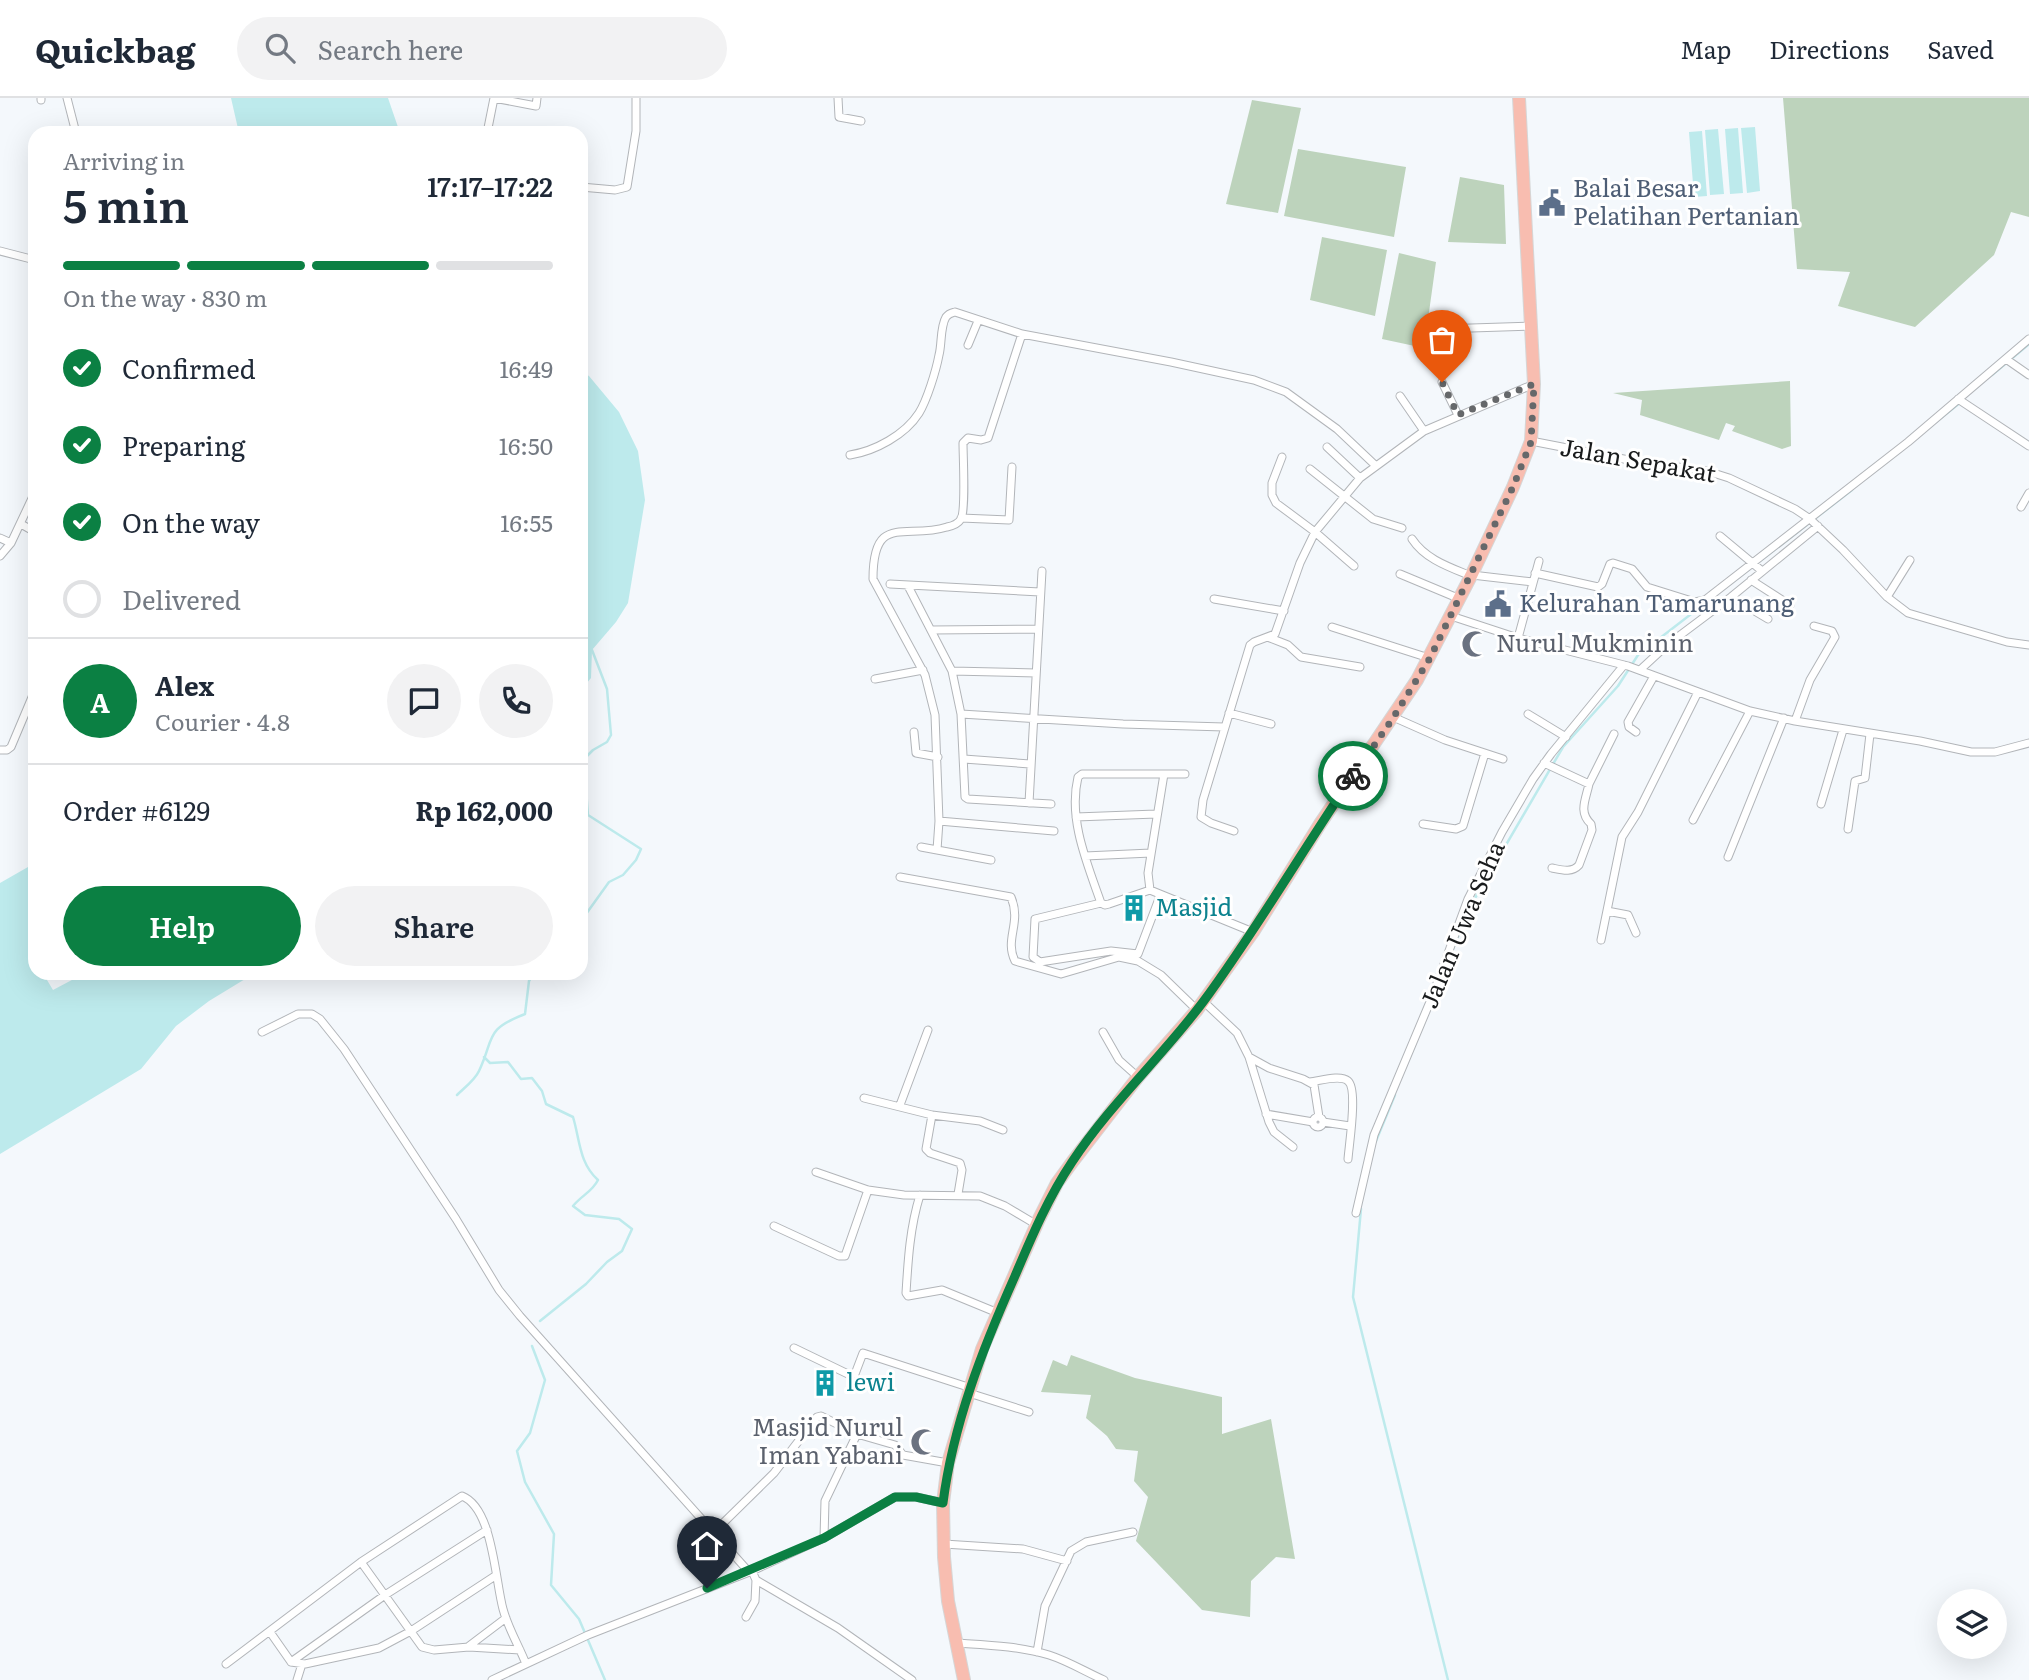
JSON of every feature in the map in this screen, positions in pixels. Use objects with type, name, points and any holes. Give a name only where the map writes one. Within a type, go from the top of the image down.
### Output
[{"type":"main road","points":[[964,1680],[948,1601],[943,1544],[943,1503],[948,1463],[982,1349],[1037,1225],[1057,1183],[1073,1161],[1200,1005],[1253,932],[1320,824],[1393,718],[1430,658],[1460,599],[1531,442],[1534,384],[1520,98]]},
{"type":"street","points":[[67,98],[74,126]]},
{"type":"street","points":[[488,126],[494,98],[536,106],[537,98]]},
{"type":"street","points":[[588,188],[615,190],[627,187],[635,143],[636,98]]},
{"type":"street","points":[[838,98],[839,117],[861,121]]},
{"type":"street","points":[[0,251],[28,258]]},
{"type":"street","points":[[850,455],[866,453],[883,445],[911,423],[920,411],[939,356],[944,323],[947,316],[955,312],[1022,334],[1254,380],[1286,392],[1351,441],[1375,466]]},
{"type":"street","points":[[968,345],[978,321]]},
{"type":"street","points":[[1440,329],[1531,326]]},
{"type":"street","points":[[937,850],[939,821],[935,715],[923,670],[873,579],[877,547],[886,534],[896,531],[936,531],[955,525],[961,518],[964,443],[968,438],[988,438],[1022,334]]},
{"type":"street","points":[[1535,573],[1598,587],[1613,563],[1632,569],[1647,587],[1688,601],[1700,602],[1758,566],[1814,522],[2009,361],[2029,339]]},
{"type":"street","points":[[2009,361],[2029,375]]},
{"type":"street","points":[[1442,382],[1458,415]]},
{"type":"street","points":[[1234,831],[1201,817],[1200,809],[1250,645],[1275,634],[1300,563],[1315,532],[1360,478],[1424,431],[1534,384]]},
{"type":"street","points":[[1401,396],[1424,431]]},
{"type":"street","points":[[1961,401],[2029,446]]},
{"type":"street","name":"Jalan Sepakat","points":[[1531,442],[1718,474],[1795,509],[1814,522],[1896,606],[1923,619],[2007,642],[2029,645]]},
{"type":"street","points":[[1327,447],[1360,478]]},
{"type":"street","points":[[1282,457],[1272,484],[1274,500],[1354,566]]},
{"type":"street","points":[[961,518],[1009,520],[1012,467]]},
{"type":"street","points":[[1310,469],[1373,519],[1402,528]]},
{"type":"street","points":[[2021,507],[2029,493]]},
{"type":"street","points":[[0,556],[11,543],[28,508]]},
{"type":"street","points":[[21,524],[28,528]]},
{"type":"street","points":[[1720,536],[1758,566]]},
{"type":"street","points":[[0,538],[11,543]]},
{"type":"street","points":[[1412,539],[1442,564],[1471,576],[1533,582]]},
{"type":"street","points":[[1887,597],[1910,560]]},
{"type":"street","points":[[1518,638],[1539,561]]},
{"type":"street","points":[[1639,670],[1751,580],[1758,566]]},
{"type":"street","points":[[1029,803],[1042,571]]},
{"type":"street","points":[[1400,574],[1460,599]]},
{"type":"street","points":[[1751,580],[1790,605]]},
{"type":"street","points":[[890,584],[1040,592]]},
{"type":"street","points":[[908,586],[952,671],[961,714],[965,793],[968,799],[1051,804]]},
{"type":"street","points":[[1731,597],[1768,619]]},
{"type":"street","points":[[1214,599],[1284,611]]},
{"type":"street","points":[[1451,616],[1518,638],[1639,670],[1750,711],[1784,719],[1970,752],[2004,750],[2029,743]]},
{"type":"street","points":[[1795,721],[1810,680],[1835,637],[1832,631],[1814,626]]},
{"type":"street","points":[[1332,627],[1430,658]]},
{"type":"street","points":[[931,630],[1037,629]]},
{"type":"street","points":[[1270,638],[1288,645],[1301,657],[1360,667]]},
{"type":"street","name":"Jalan Uwa Seha","points":[[1356,1213],[1374,1135],[1432,997],[1466,905],[1502,832],[1566,737],[1626,666]]},
{"type":"street","points":[[875,679],[923,670]]},
{"type":"street","points":[[952,671],[1036,673]]},
{"type":"street","points":[[1636,732],[1629,727],[1628,722],[1654,676]]},
{"type":"street","points":[[1601,940],[1618,850],[1625,829],[1638,812],[1698,692]]},
{"type":"street","points":[[0,750],[11,747],[28,707]]},
{"type":"street","points":[[1693,820],[1750,711]]},
{"type":"street","points":[[1229,713],[1271,724]]},
{"type":"street","points":[[961,714],[1224,727]]},
{"type":"street","points":[[1528,714],[1566,737]]},
{"type":"street","points":[[1393,718],[1445,740],[1503,759]]},
{"type":"street","points":[[1728,858],[1784,719]]},
{"type":"street","points":[[1821,804],[1843,730]]},
{"type":"street","points":[[914,732],[916,753],[938,757]]},
{"type":"street","points":[[1552,868],[1568,871],[1579,865],[1592,830],[1583,811],[1589,784],[1614,734]]},
{"type":"street","points":[[1848,829],[1855,780],[1865,778],[1870,734]]},
{"type":"street","points":[[1423,824],[1456,830],[1463,826],[1485,753]]},
{"type":"street","points":[[964,759],[1030,764]]},
{"type":"street","points":[[1548,766],[1589,784]]},
{"type":"street","points":[[1101,902],[1076,817],[1078,777],[1082,774],[1185,774]]},
{"type":"street","points":[[1164,774],[1147,882],[1150,890],[1253,932]]},
{"type":"street","points":[[1076,817],[1156,814]]},
{"type":"street","points":[[939,821],[1054,831]]},
{"type":"street","points":[[921,847],[991,860]]},
{"type":"street","points":[[1086,856],[1151,853]]},
{"type":"street","points":[[900,877],[1011,897],[1016,915],[1011,946],[1015,961],[1061,974],[1119,957],[1138,961],[1161,975],[1237,1033],[1249,1057],[1266,1114],[1275,1132],[1293,1147]]},
{"type":"street","points":[[1150,890],[1105,905],[1101,902],[1035,919],[1033,957],[1040,961],[1111,951],[1138,954],[1160,896]]},
{"type":"street","points":[[1607,911],[1628,915],[1636,933]]},
{"type":"street","points":[[262,1032],[298,1014],[306,1013],[320,1019],[351,1060],[456,1219],[499,1290],[756,1580],[838,1628],[912,1680]]},
{"type":"street","points":[[900,1105],[928,1030]]},
{"type":"street","points":[[1103,1032],[1119,1060],[1139,1077]]},
{"type":"street","points":[[1249,1057],[1269,1068],[1310,1082],[1340,1079],[1348,1081],[1353,1090],[1348,1159]]},
{"type":"street","points":[[1310,1082],[1314,1086],[1318,1120]]},
{"type":"street","points":[[864,1098],[932,1115],[980,1121],[1003,1130]]},
{"type":"street","points":[[1266,1114],[1350,1126]]},
{"type":"street","points":[[932,1115],[926,1149],[930,1153],[960,1163],[962,1171],[958,1194]]},
{"type":"street","points":[[816,1172],[869,1190],[919,1195],[980,1196],[994,1200],[1037,1225]]},
{"type":"street","points":[[774,1226],[839,1256],[845,1256],[869,1190]]},
{"type":"street","points":[[919,1195],[908,1255],[908,1296],[942,1290],[998,1313]]},
{"type":"street","points":[[794,1348],[850,1375],[855,1374],[863,1353],[1029,1412]]},
{"type":"street","points":[[714,1532],[774,1473],[817,1417],[821,1416],[857,1434],[895,1445],[903,1455],[948,1463]]},
{"type":"street","points":[[823,1531],[827,1496],[857,1434]]},
{"type":"street","points":[[226,1664],[361,1562],[462,1496],[468,1498],[474,1506],[487,1530],[506,1618],[526,1664]]},
{"type":"street","points":[[492,1680],[588,1635],[750,1572],[823,1531],[895,1497],[916,1497],[943,1503]]},
{"type":"street","points":[[291,1662],[385,1595],[487,1530]]},
{"type":"street","points":[[1037,1652],[1045,1605],[1071,1551],[1078,1546],[1133,1532]]},
{"type":"street","points":[[943,1544],[1023,1549],[1067,1561]]},
{"type":"street","points":[[361,1562],[422,1647],[520,1650]]},
{"type":"street","points":[[270,1632],[291,1662],[302,1664],[379,1648],[411,1631],[495,1576]]},
{"type":"street","points":[[746,1617],[755,1601],[756,1580]]},
{"type":"street","points":[[468,1647],[506,1618]]},
{"type":"street","points":[[957,1643],[996,1645],[1037,1652],[1104,1680]]},
{"type":"street","points":[[297,1680],[302,1664]]},
{"type":"green space","points":[[1783,98],[2029,98],[2029,217],[2011,212],[1994,255],[1915,327],[1838,306],[1850,272],[1797,269]]},
{"type":"green space","points":[[1252,100],[1301,108],[1278,213],[1226,204]]},
{"type":"green space","points":[[1298,149],[1406,167],[1394,237],[1284,216]]},
{"type":"green space","points":[[1460,177],[1504,185],[1506,244],[1448,242]]},
{"type":"green space","points":[[1322,237],[1387,250],[1375,316],[1310,300]]},
{"type":"green space","points":[[1399,253],[1436,262],[1424,348],[1382,339]]},
{"type":"green space","points":[[1790,381],[1791,446],[1782,449],[1732,431],[1735,426],[1726,423],[1719,440],[1640,415],[1642,400],[1613,393]]},
{"type":"green space","points":[[1071,1355],[1135,1378],[1222,1397],[1222,1434],[1271,1419],[1295,1559],[1276,1557],[1251,1581],[1250,1617],[1202,1610],[1136,1541],[1148,1497],[1134,1481],[1138,1451],[1116,1449],[1107,1436],[1086,1418],[1091,1395],[1041,1392],[1053,1360],[1067,1366]]},
{"type":"water","points":[[231,98],[388,98],[398,126],[237,126]]},
{"type":"water","points":[[1755,127],[1760,191],[1747,193],[1741,128]]},
{"type":"water","points":[[1738,128],[1743,193],[1730,194],[1725,129]]},
{"type":"water","points":[[1718,129],[1724,194],[1710,195],[1705,130]]},
{"type":"water","points":[[1702,131],[1707,196],[1694,197],[1689,132]]},
{"type":"water","points":[[588,375],[619,412],[638,451],[645,500],[628,603],[592,650],[591,678],[588,682]]},
{"type":"water","points":[[28,867],[28,980],[47,980],[53,990],[72,980],[244,980],[176,1026],[141,1069],[0,1154],[0,883]]},
{"type":"waterway","points":[[1992,375],[2029,344]]},
{"type":"waterway","points":[[1936,422],[1961,402]]},
{"type":"waterway","points":[[1453,949],[1471,905],[1563,747],[1618,686],[1638,655],[1852,490]]},
{"type":"waterway","points":[[588,755],[607,742],[611,735],[607,689],[592,650]]},
{"type":"waterway","points":[[588,815],[641,849],[636,860],[623,875],[609,882],[588,911]]},
{"type":"waterway","points":[[457,1095],[477,1074],[497,1030],[525,1014],[530,980]]},
{"type":"waterway","points":[[484,1057],[490,1063],[508,1062],[521,1079],[532,1078],[542,1091],[546,1104],[573,1117],[584,1159],[598,1180],[573,1206],[585,1215],[619,1219],[632,1229],[622,1251],[540,1321]]},
{"type":"waterway","points":[[1376,1141],[1395,1095]]},
{"type":"waterway","points":[[1361,1209],[1353,1297],[1448,1680]]},
{"type":"waterway","points":[[532,1346],[545,1380],[530,1433],[517,1451],[525,1482],[554,1534],[551,1585],[579,1619],[605,1680]]},
{"type":"way so far","points":[[1353,776],[1430,658],[1513,487],[1531,442],[1534,384],[1458,415],[1442,382]]},
{"type":"place","name":"Balai Besar Pelatihan Pertanian","points":[[1552,203]]},
{"type":"place","name":"Kelurahan Tamarunang","points":[[1498,604]]},
{"type":"place","name":"Nurul Mukminin","points":[[1475,644]]},
{"type":"place","name":"Masjid","points":[[1134,908]]},
{"type":"place","name":"lewi","points":[[825,1383]]},
{"type":"place","name":"Masjid Nurul Iman Yabani","points":[[924,1442]]},
{"type":"route","points":[[707,1588],[824,1538],[895,1497],[916,1497],[943,1503],[948,1463],[982,1349],[1057,1183],[1112,1110],[1203,1001],[1253,932],[1353,776]]}]
